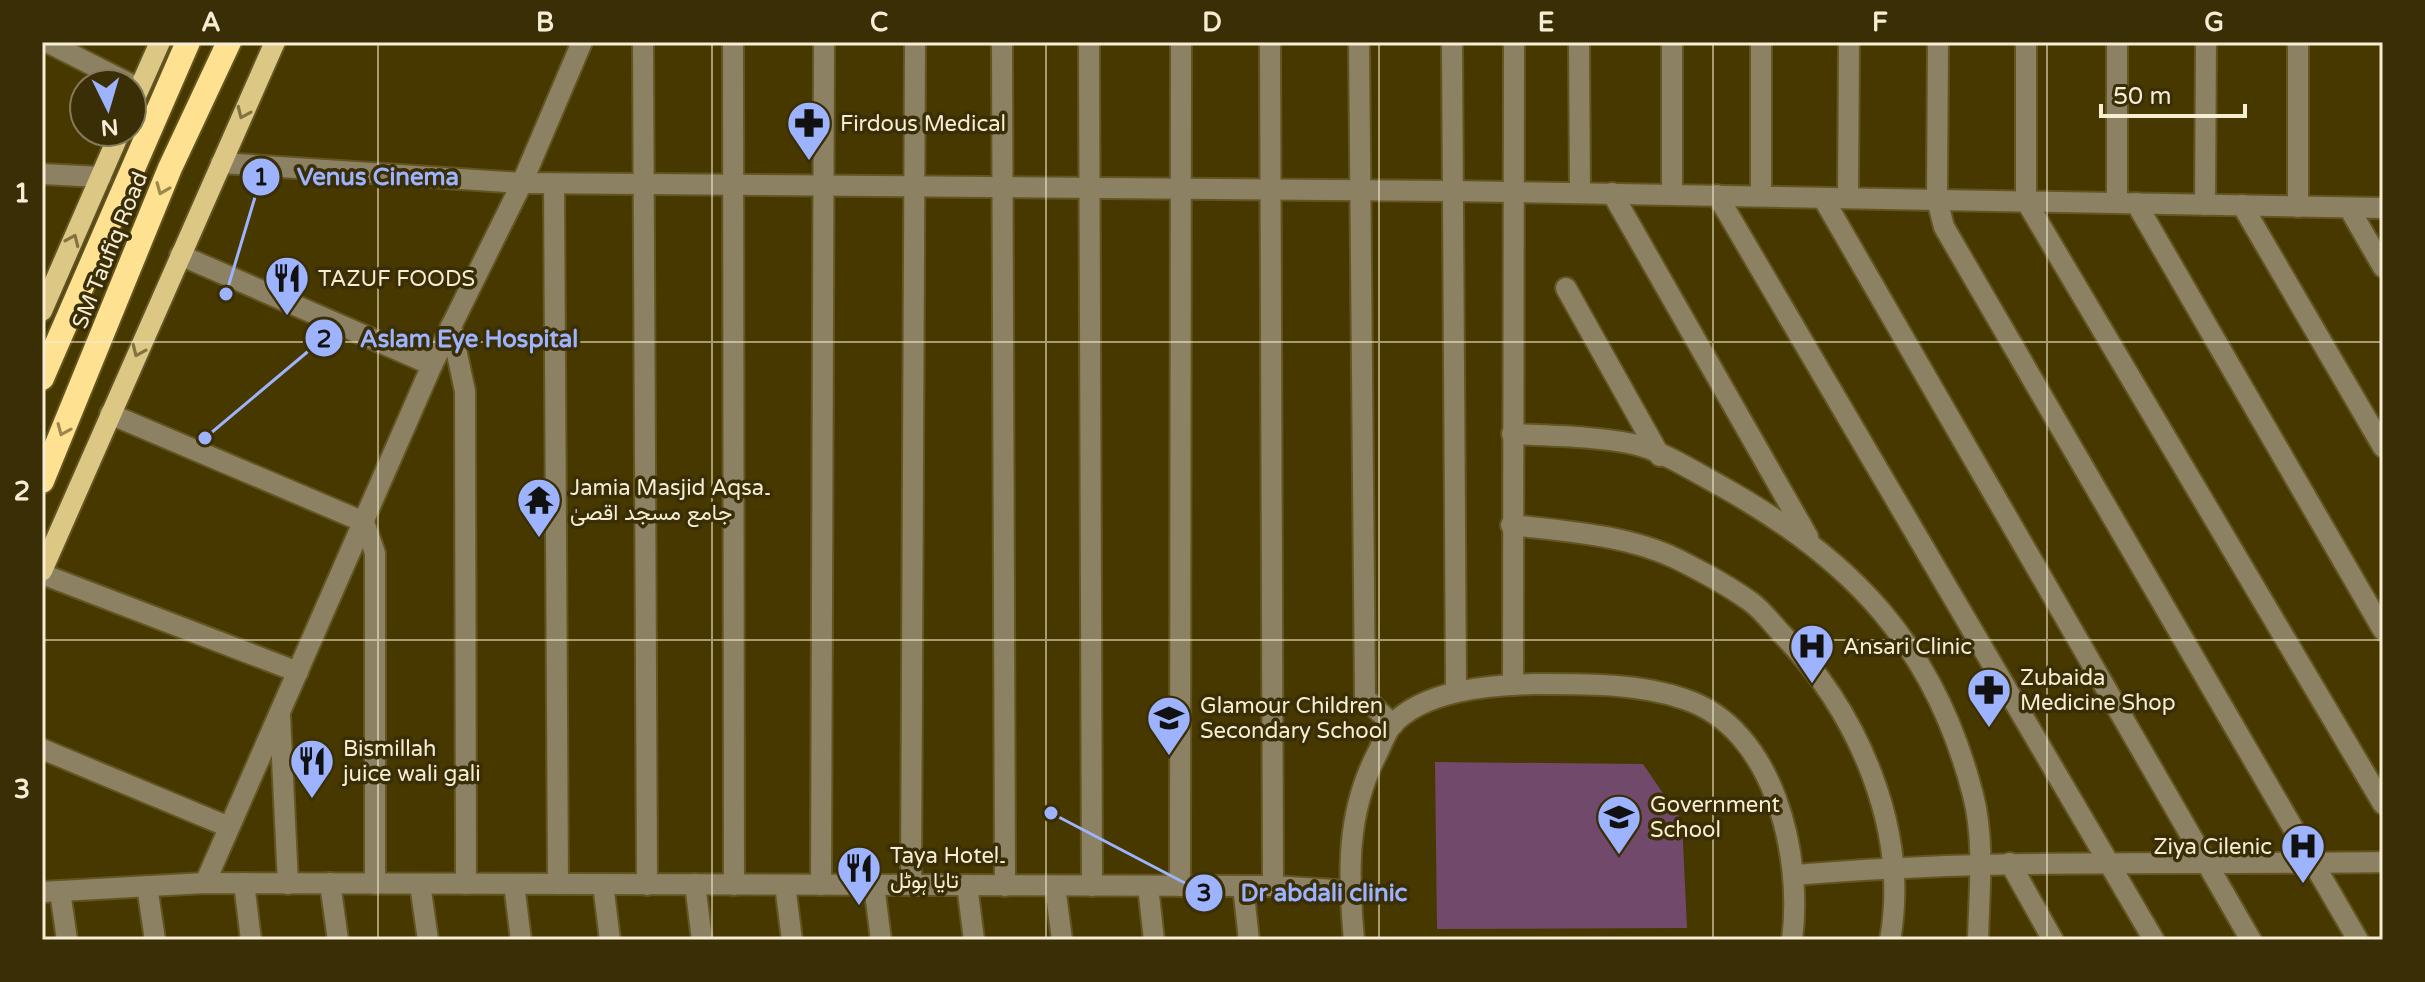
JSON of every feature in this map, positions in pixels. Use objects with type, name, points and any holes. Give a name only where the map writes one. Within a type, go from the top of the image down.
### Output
[{"type":"highway","points":[[42,378],[188,42]]},
{"type":"highway","name":"SM Taufiq Road","points":[[42,481],[170,168],[229,42]]},
{"type":"main road","points":[[146,68],[160,42]]},
{"type":"main road","points":[[42,572],[275,42]]},
{"type":"main road","points":[[42,311],[113,148]]},
{"type":"street","points":[[47,42],[93,68]]},
{"type":"street","points":[[205,883],[432,365],[522,183],[582,42]]},
{"type":"street","points":[[643,42],[647,885]]},
{"type":"street","points":[[733,42],[734,885]]},
{"type":"street","points":[[821,885],[824,42]]},
{"type":"street","points":[[911,885],[915,42]]},
{"type":"street","points":[[1002,42],[1005,886]]},
{"type":"street","points":[[1089,42],[1092,886]]},
{"type":"street","points":[[1180,886],[1181,42]]},
{"type":"street","points":[[1270,42],[1273,886]]},
{"type":"street","points":[[1359,42],[1365,698],[1393,725]]},
{"type":"street","points":[[1452,42],[1456,691]]},
{"type":"street","points":[[1513,685],[1514,42]]},
{"type":"street","points":[[1579,42],[1580,193]]},
{"type":"street","points":[[1672,42],[1672,194]]},
{"type":"street","points":[[1761,42],[1761,196]]},
{"type":"street","points":[[1848,198],[1849,42]]},
{"type":"street","points":[[1938,42],[1937,199],[1944,227],[2358,940]]},
{"type":"street","points":[[2026,42],[2026,201],[2383,804]]},
{"type":"street","points":[[2117,42],[2127,203],[2383,630]]},
{"type":"street","points":[[2205,205],[2206,42]]},
{"type":"street","points":[[2298,42],[2298,207]]},
{"type":"street","points":[[221,163],[554,184],[1612,193],[2383,208]]},
{"type":"street","points":[[42,174],[101,177]]},
{"type":"street","points":[[554,184],[558,884]]},
{"type":"street","points":[[1612,193],[1813,545]]},
{"type":"street","points":[[1717,195],[2154,940]]},
{"type":"street","points":[[1823,198],[2251,940]]},
{"type":"street","points":[[2242,205],[2383,447]]},
{"type":"street","points":[[2349,208],[2383,267]]},
{"type":"street","points":[[180,255],[432,365]]},
{"type":"street","points":[[1566,288],[1660,456]]},
{"type":"street","points":[[451,326],[465,391],[466,884]]},
{"type":"street","points":[[110,414],[364,522],[375,553],[375,884]]},
{"type":"street","points":[[1512,434],[1636,445],[1660,456],[1780,520],[1813,545],[1889,618],[1926,670],[1950,722],[1974,797],[1979,864],[1978,940]]},
{"type":"street","points":[[1511,525],[1599,535],[1675,558],[1752,602],[1813,665],[1854,733],[1883,805],[1894,867],[1890,940]]},
{"type":"street","points":[[42,572],[298,672]]},
{"type":"street","points":[[1354,940],[1350,891],[1351,829],[1358,792],[1393,725],[1430,702],[1456,691],[1513,685],[1644,690],[1686,699],[1727,722],[1762,766],[1781,819],[1795,875],[1792,940]]},
{"type":"street","points":[[280,712],[288,884]]},
{"type":"street","points":[[42,749],[229,827]]},
{"type":"street","points":[[1795,875],[1894,867],[2010,863],[2207,865],[2383,862]]},
{"type":"street","points":[[2010,863],[2053,940]]},
{"type":"street","points":[[67,940],[51,891],[205,883],[1273,886],[1350,891]]},
{"type":"street","points":[[244,883],[251,940]]},
{"type":"street","points":[[330,883],[338,940]]},
{"type":"street","points":[[420,884],[428,940]]},
{"type":"street","points":[[514,884],[521,940]]},
{"type":"street","points":[[603,884],[610,940]]},
{"type":"street","points":[[695,884],[702,940]]},
{"type":"street","points":[[785,885],[792,940]]},
{"type":"street","points":[[874,885],[881,940]]},
{"type":"street","points":[[967,885],[974,940]]},
{"type":"street","points":[[147,886],[155,940]]},
{"type":"street","points":[[1055,886],[1062,940]]},
{"type":"street","points":[[1148,886],[1154,940]]},
{"type":"street","points":[[1243,886],[1249,940]]},
{"type":"shaded area","points":[[1435,762],[1643,764],[1682,821],[1687,928],[1437,929]]},
{"type":"place","name":"Firdous Medical","points":[[809,162]]},
{"type":"place","name":"Venus Cinema","points":[[226,294]]},
{"type":"place","name":"TAZUF FOODS","points":[[287,317]]},
{"type":"place","name":"Aslam Eye Hospital","points":[[205,438]]},
{"type":"place","name":"Jamia Masjid Aqsa۔ جامع مسجد اقصیٰ","points":[[539,539]]},
{"type":"place","name":"Ansari Clinic","points":[[1812,685]]},
{"type":"place","name":"Zubaida Medicine Shop","points":[[1989,729]]},
{"type":"place","name":"Glamour Children Secondary School","points":[[1169,757]]},
{"type":"place","name":"Bismillah juice wali gali","points":[[312,800]]},
{"type":"place","name":"Dr abdali clinic","points":[[1051,813]]},
{"type":"place","name":"Government School","points":[[1619,856]]},
{"type":"place","name":"Ziya Cilenic","points":[[2303,885]]},
{"type":"place","name":"Taya Hotel۔ تایا ہوٹل","points":[[859,907]]}]
